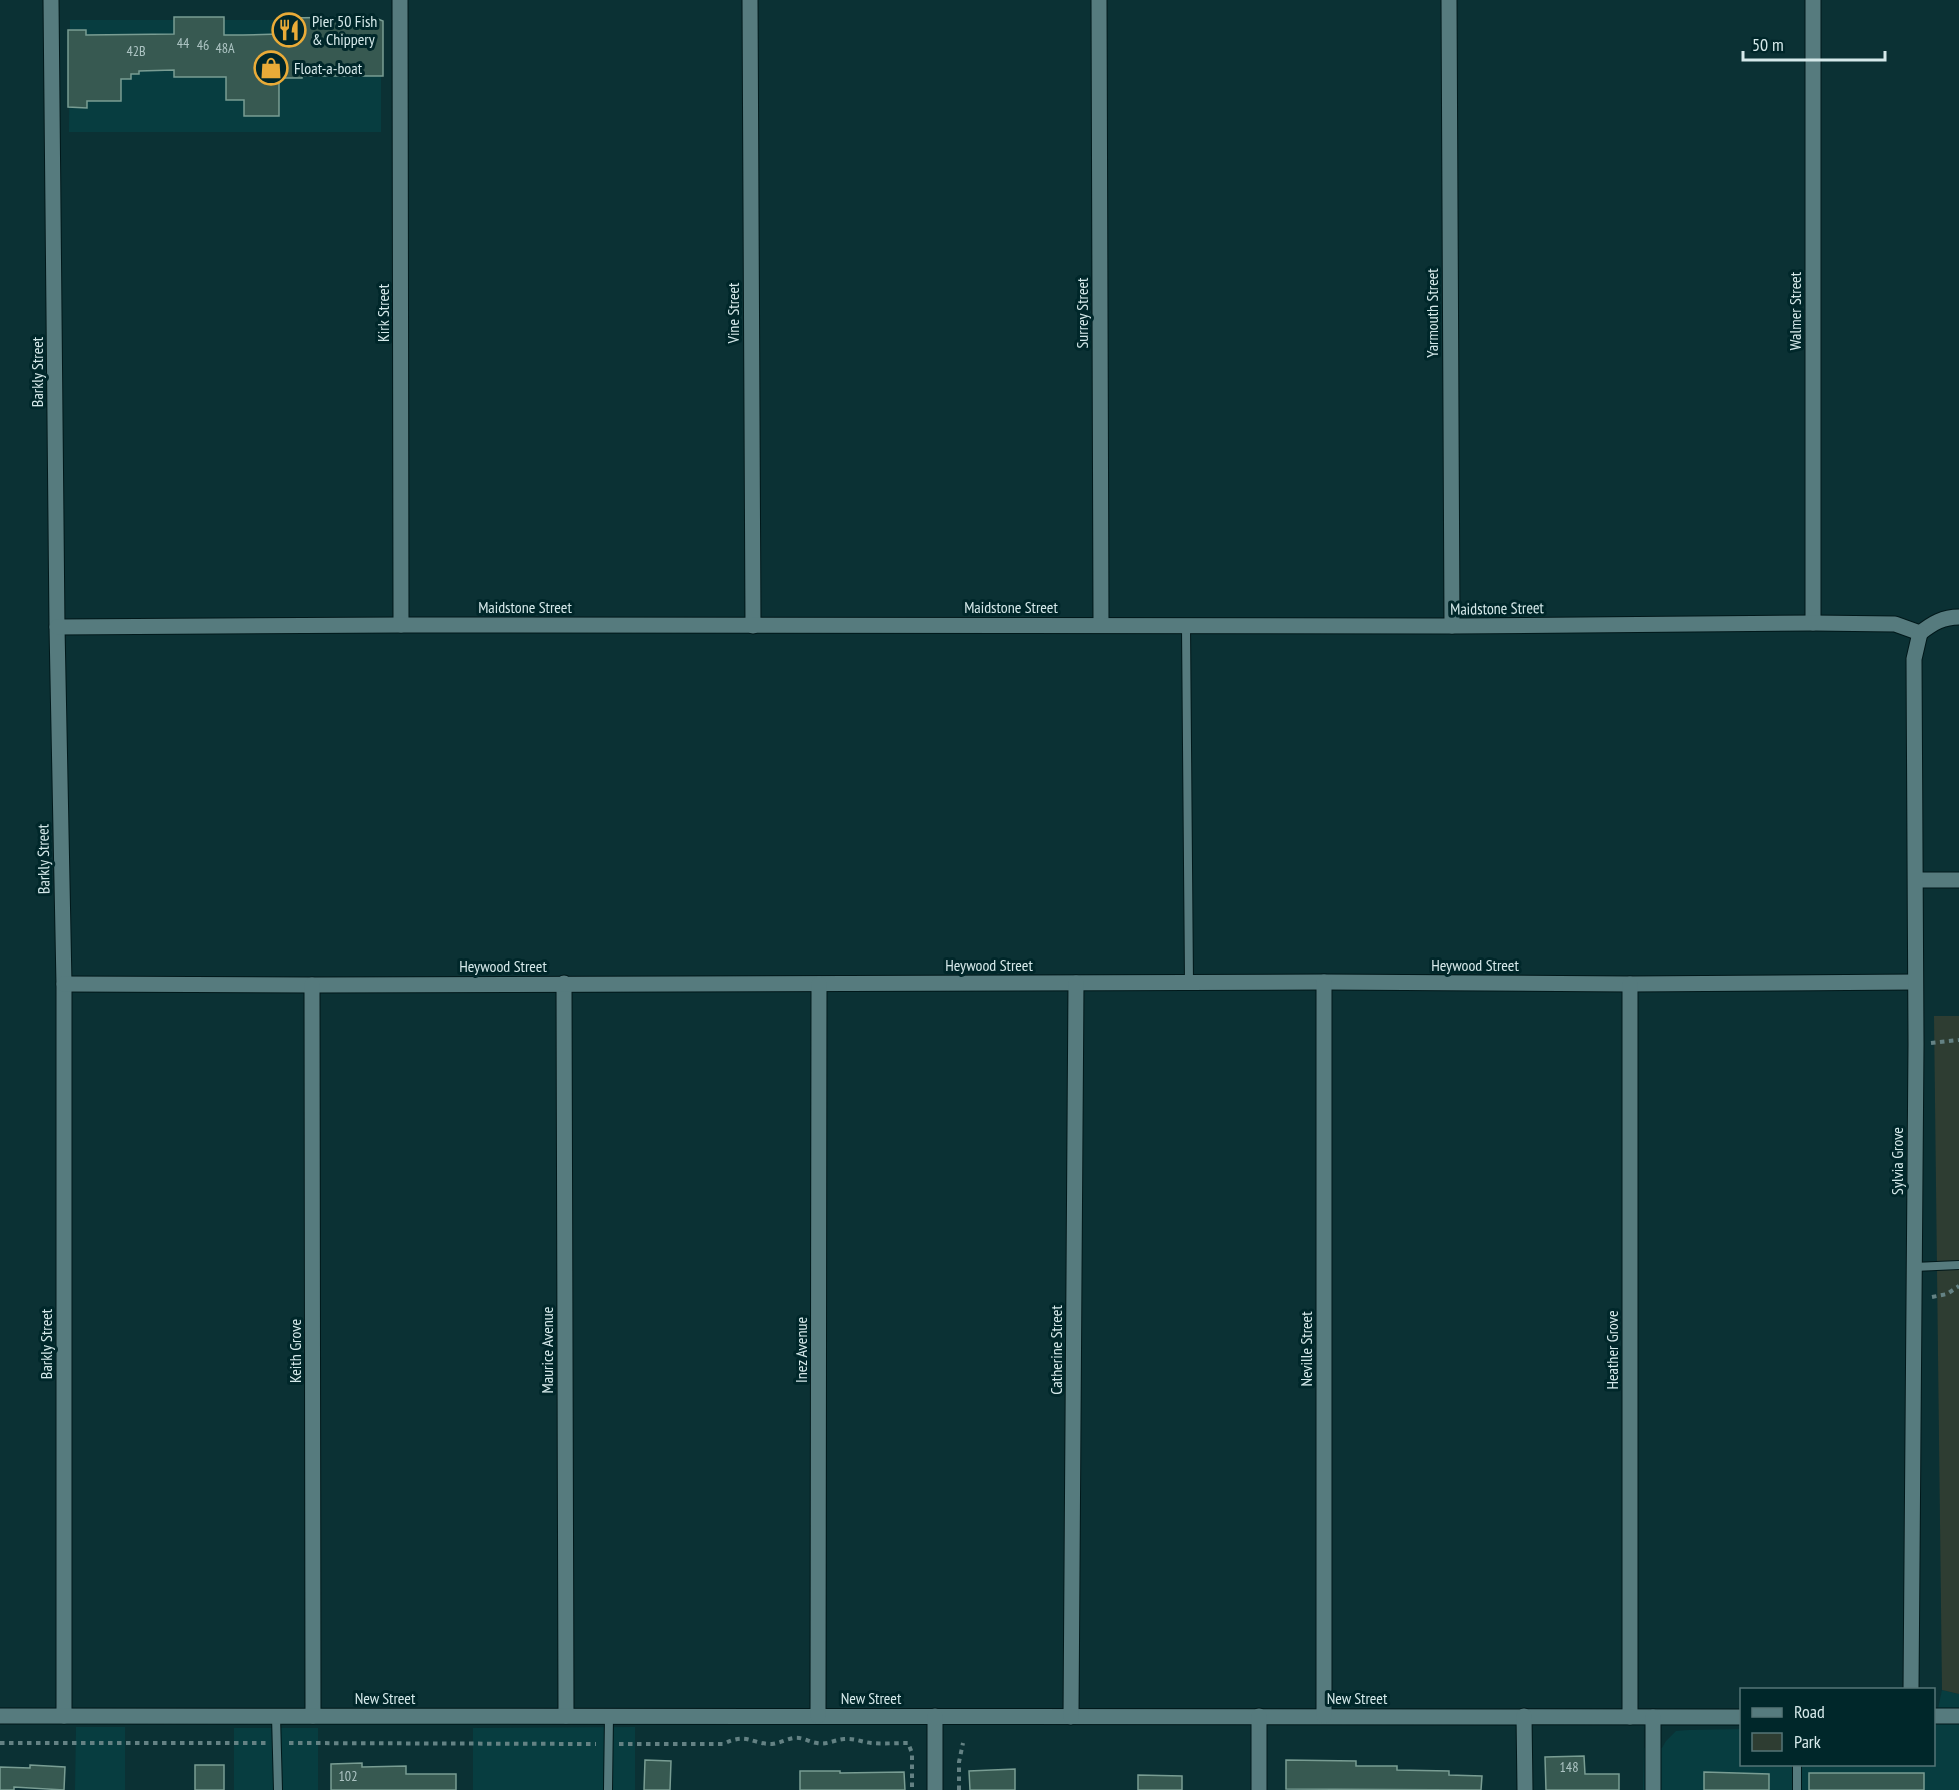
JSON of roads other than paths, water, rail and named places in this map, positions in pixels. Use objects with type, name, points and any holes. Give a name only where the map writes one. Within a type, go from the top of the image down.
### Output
[{"type":"street","name":"Barkly Street","points":[[51,0],[63,984],[64,1716]]},
{"type":"street","name":"Kirk Street","points":[[400,0],[400,625]]},
{"type":"street","name":"Vine Street","points":[[750,0],[753,626]]},
{"type":"street","name":"Surrey Street","points":[[1099,0],[1101,625]]},
{"type":"street","name":"Yarmouth Street","points":[[1449,0],[1452,626]]},
{"type":"street","name":"Walmer Street","points":[[1812,0],[1814,623]]},
{"type":"street","points":[[1920,633],[1933,623],[1947,617],[1959,617]]},
{"type":"street","name":"Maidstone Street","points":[[57,627],[1452,626],[1814,623],[1895,624],[1920,633]]},
{"type":"street","name":"Sylvia Grove","points":[[1911,1688],[1916,1044],[1914,659],[1920,633]]},
{"type":"street","points":[[1916,880],[1959,879]]},
{"type":"street","name":"Neville Street","points":[[1324,982],[1324,1716]]},
{"type":"street","name":"Heywood Street","points":[[63,984],[1915,982]]},
{"type":"street","name":"Maurice Avenue","points":[[564,983],[566,1716]]},
{"type":"street","name":"Catherine Street","points":[[1071,1717],[1076,983]]},
{"type":"street","name":"Inez Avenue","points":[[818,1716],[819,984]]},
{"type":"street","name":"Heather Grove","points":[[1630,984],[1630,1717]]},
{"type":"street","name":"Keith Grove","points":[[312,985],[313,1716]]},
{"type":"street","name":"New Street","points":[[0,1716],[1740,1717]]},
{"type":"street","points":[[935,1716],[935,1790]]},
{"type":"street","points":[[1259,1716],[1259,1790]]},
{"type":"street","points":[[1524,1716],[1525,1790]]},
{"type":"street","points":[[1935,1716],[1959,1716]]},
{"type":"street","points":[[1653,1717],[1653,1790]]},
{"type":"lane","points":[[1186,626],[1189,983]]},
{"type":"lane","points":[[1914,1267],[1959,1265]]},
{"type":"lane","points":[[276,1716],[278,1790]]},
{"type":"lane","points":[[608,1790],[609,1716]]},
{"type":"lane","points":[[1797,1766],[1797,1790]]},
{"type":"place","name":"Pier 50 Fish & Chippery","points":[[289,30]]},
{"type":"place","name":"Float-a-boat","points":[[271,68]]}]
